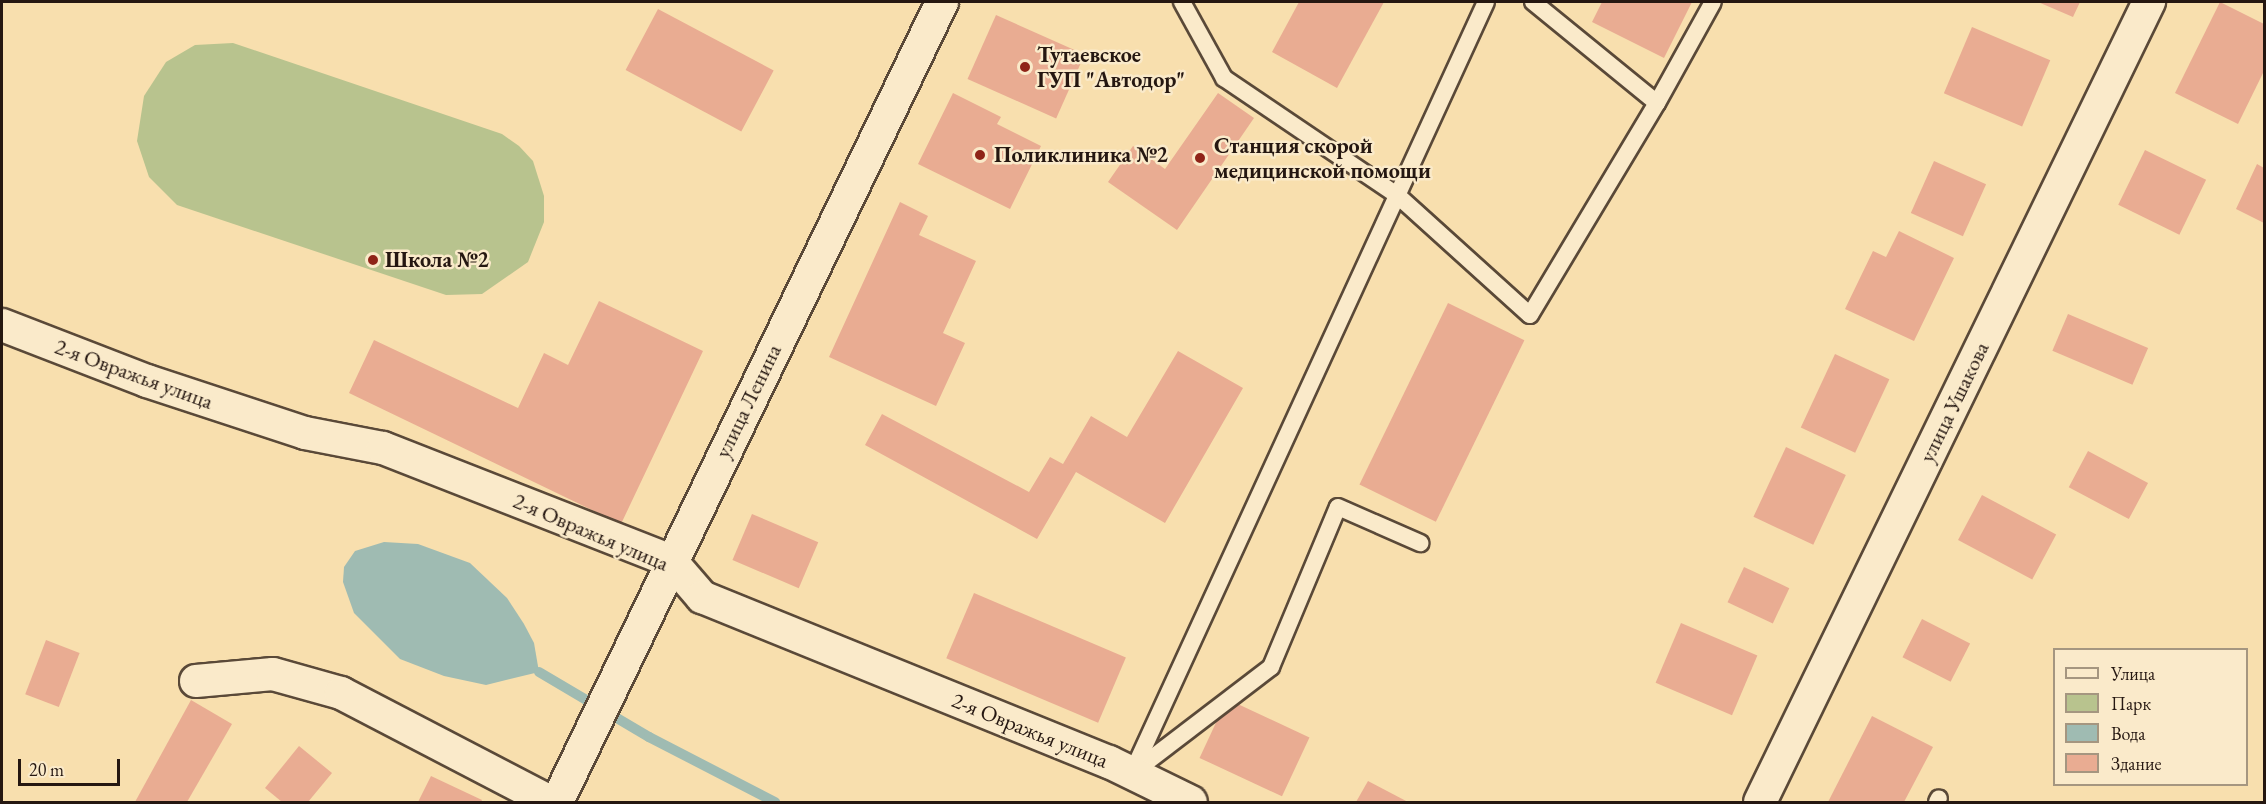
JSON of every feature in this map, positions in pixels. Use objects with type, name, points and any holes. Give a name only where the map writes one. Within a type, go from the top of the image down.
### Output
[{"type":"street","name":"улица Ленина","points":[[557,802],[942,2]]},
{"type":"street","name":"улица Ушакова","points":[[1760,802],[2149,2]]},
{"type":"street","name":"2-я Овражья улица","points":[[2,326],[293,429],[383,448],[671,561],[702,597],[1131,773],[1191,802]]},
{"type":"street","points":[[196,681],[273,674],[341,693],[550,802]]},
{"type":"lane","points":[[1182,2],[1224,78],[1397,195],[1530,315],[1657,103],[1713,2]]},
{"type":"lane","points":[[1131,773],[1486,2]]},
{"type":"lane","points":[[1533,2],[1657,103]]},
{"type":"lane","points":[[1131,773],[1271,667],[1338,507],[1420,543]]},
{"type":"green space","points":[[233,43],[502,134],[519,146],[533,161],[544,196],[544,222],[528,262],[482,294],[446,295],[177,205],[149,177],[137,141],[144,96],[166,62],[195,45]]},
{"type":"water","points":[[384,542],[418,544],[470,563],[507,598],[524,624],[534,643],[539,672],[486,685],[444,676],[400,659],[354,613],[343,582],[344,567],[355,551]]},
{"type":"building","points":[[1299,2],[1384,2],[1337,88],[1272,52]]},
{"type":"building","points":[[1602,2],[1692,2],[1664,58],[1592,22]]},
{"type":"building","points":[[2038,2],[2080,2],[2073,17]]},
{"type":"building","points":[[2220,2],[2264,24],[2264,71],[2238,124],[2175,93]]},
{"type":"building","points":[[658,9],[774,71],[741,131],[626,70]]},
{"type":"building","name":"Тутаевское ГУП \"Автодор\"","points":[[996,15],[1085,54],[1056,118],[968,79]]},
{"type":"building","points":[[1972,27],[2050,60],[2022,126],[1944,93]]},
{"type":"building","name":"Поликлиника №2","points":[[953,93],[1001,117],[997,124],[1041,146],[1010,209],[918,164]]},
{"type":"building","name":"Станция скорой медицинской помощи","points":[[1218,93],[1254,118],[1177,230],[1108,182],[1133,146],[1165,169]]},
{"type":"building","points":[[2145,150],[2206,180],[2179,235],[2118,205]]},
{"type":"building","points":[[1934,161],[1986,184],[1963,236],[1911,213]]},
{"type":"building","points":[[2257,164],[2264,168],[2264,223],[2236,209]]},
{"type":"building","points":[[900,202],[928,216],[919,235],[976,261],[943,333],[965,343],[936,406],[829,357]]},
{"type":"building","points":[[1899,231],[1954,258],[1914,341],[1845,309],[1873,251],[1886,257]]},
{"type":"building","points":[[599,301],[703,351],[621,524],[349,393],[374,340],[518,408],[544,353],[568,365]]},
{"type":"building","points":[[1448,303],[1524,340],[1436,522],[1359,485]]},
{"type":"building","points":[[2068,314],[2148,348],[2132,385],[2052,351]]},
{"type":"building","points":[[1178,351],[1243,388],[1165,523],[1076,472],[1037,539],[865,445],[882,414],[1029,492],[1050,457],[1063,464],[1091,416],[1127,437]]},
{"type":"building","points":[[1835,354],[1889,379],[1855,453],[1801,427]]},
{"type":"building","points":[[1786,447],[1846,475],[1813,545],[1753,517]]},
{"type":"building","points":[[2088,451],[2148,483],[2129,519],[2069,487]]},
{"type":"building","points":[[1982,495],[2056,534],[2032,579],[1958,540]]},
{"type":"building","points":[[752,514],[818,542],[799,588],[732,560]]},
{"type":"building","points":[[1744,567],[1789,588],[1773,623],[1728,602]]},
{"type":"building","points":[[974,593],[1126,657],[1098,723],[946,658]]},
{"type":"building","points":[[1922,619],[1970,644],[1951,682],[1902,657]]},
{"type":"building","points":[[1681,623],[1757,655],[1732,715],[1656,683]]},
{"type":"building","points":[[46,640],[80,653],[59,707],[25,694]]},
{"type":"building","points":[[1227,699],[1309,737],[1282,796],[1200,758]]},
{"type":"building","points":[[191,700],[232,724],[187,802],[135,802]]},
{"type":"building","points":[[1872,716],[1933,747],[1904,802],[1828,802]]},
{"type":"building","points":[[299,746],[332,773],[308,802],[282,802],[265,788]]},
{"type":"building","points":[[431,776],[482,800],[481,802],[418,802]]},
{"type":"building","points":[[1368,781],[1408,802],[1356,802]]},
{"type":"waterway","points":[[539,672],[649,737],[775,802]]},
{"type":"place","name":"Тутаевское ГУП \"Автодор\"","points":[[1025,67]]},
{"type":"place","name":"Поликлиника №2","points":[[980,155]]},
{"type":"place","name":"Станция скорой медицинской помощи","points":[[1200,158]]},
{"type":"place","name":"Школа №2","points":[[373,260]]}]
